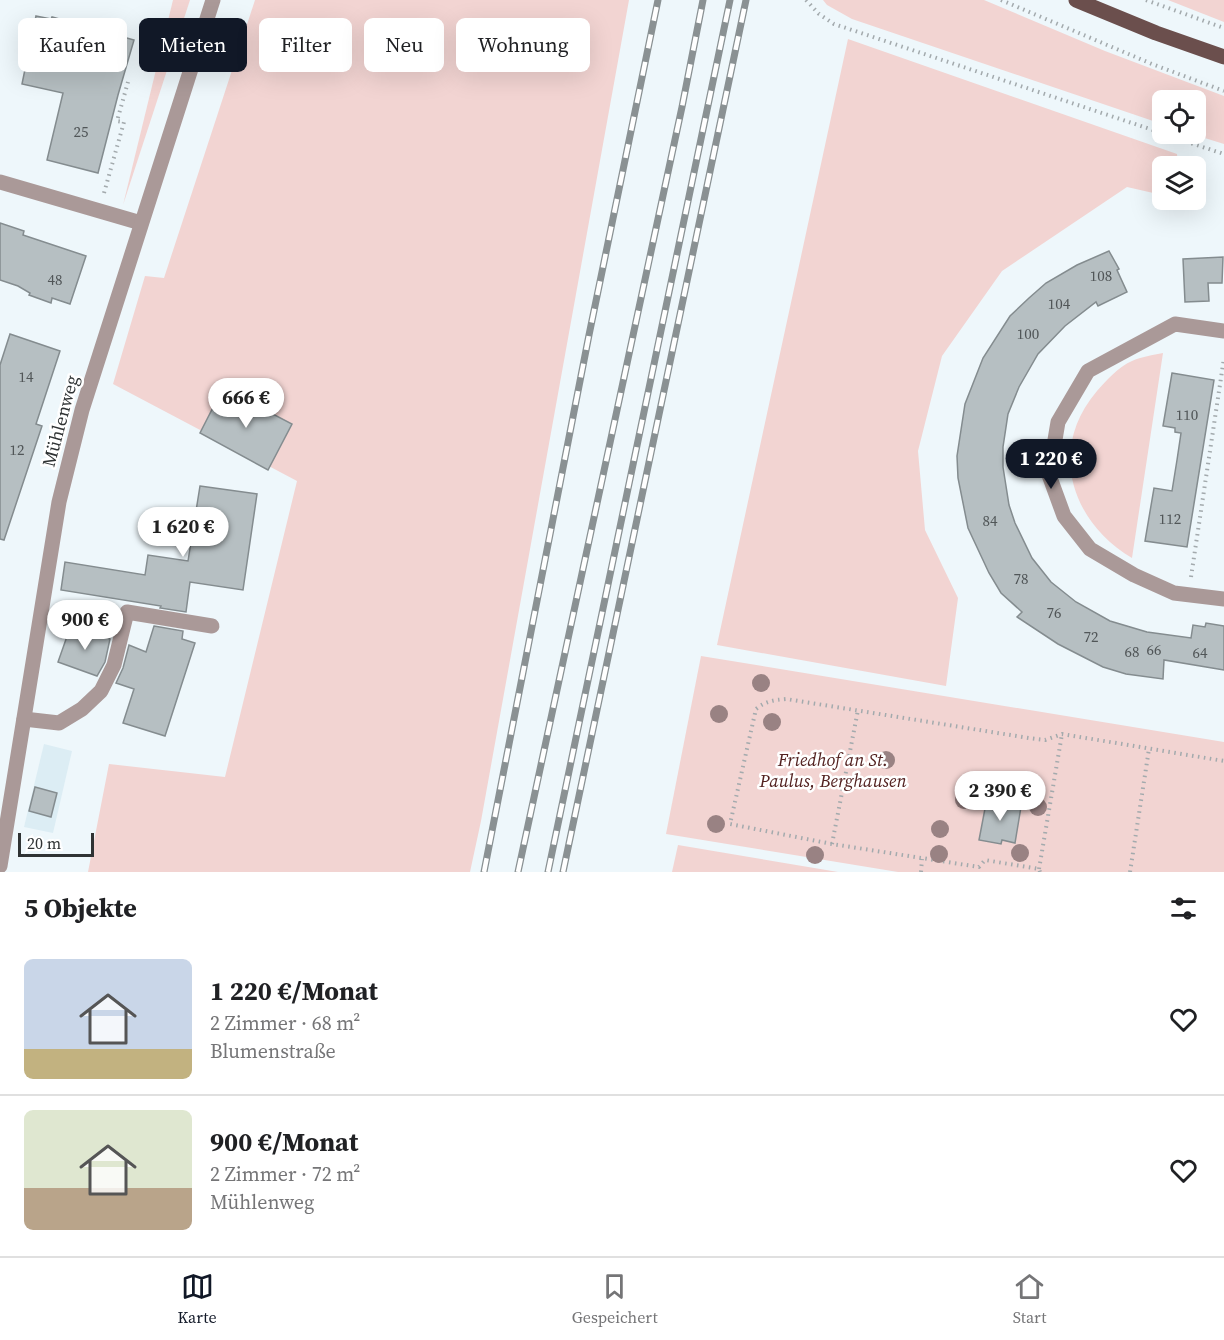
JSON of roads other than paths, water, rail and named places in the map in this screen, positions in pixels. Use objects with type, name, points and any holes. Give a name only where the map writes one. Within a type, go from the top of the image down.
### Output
[{"type":"main road","points":[[1076,0],[1156,33],[1224,57]]},
{"type":"street","name":"Mühlenweg","points":[[0,866],[59,502],[82,410],[213,0]]},
{"type":"street","points":[[0,182],[141,224]]},
{"type":"street","points":[[1224,331],[1175,324],[1088,371],[1058,422],[1049,475],[1064,516],[1090,549],[1134,575],[1174,593],[1224,599]]},
{"type":"street","points":[[24,719],[59,723],[82,709],[101,691],[114,665],[127,612],[212,626]]},
{"type":"railway","points":[[484,872],[589,335],[658,0]]},
{"type":"railway","points":[[518,872],[703,0]]},
{"type":"railway","points":[[548,872],[730,0]]},
{"type":"railway","points":[[563,872],[746,0]]},
{"type":"park label","name":"Friedhof an St. Paulus, Berghausen","points":[[833,769]]}]
